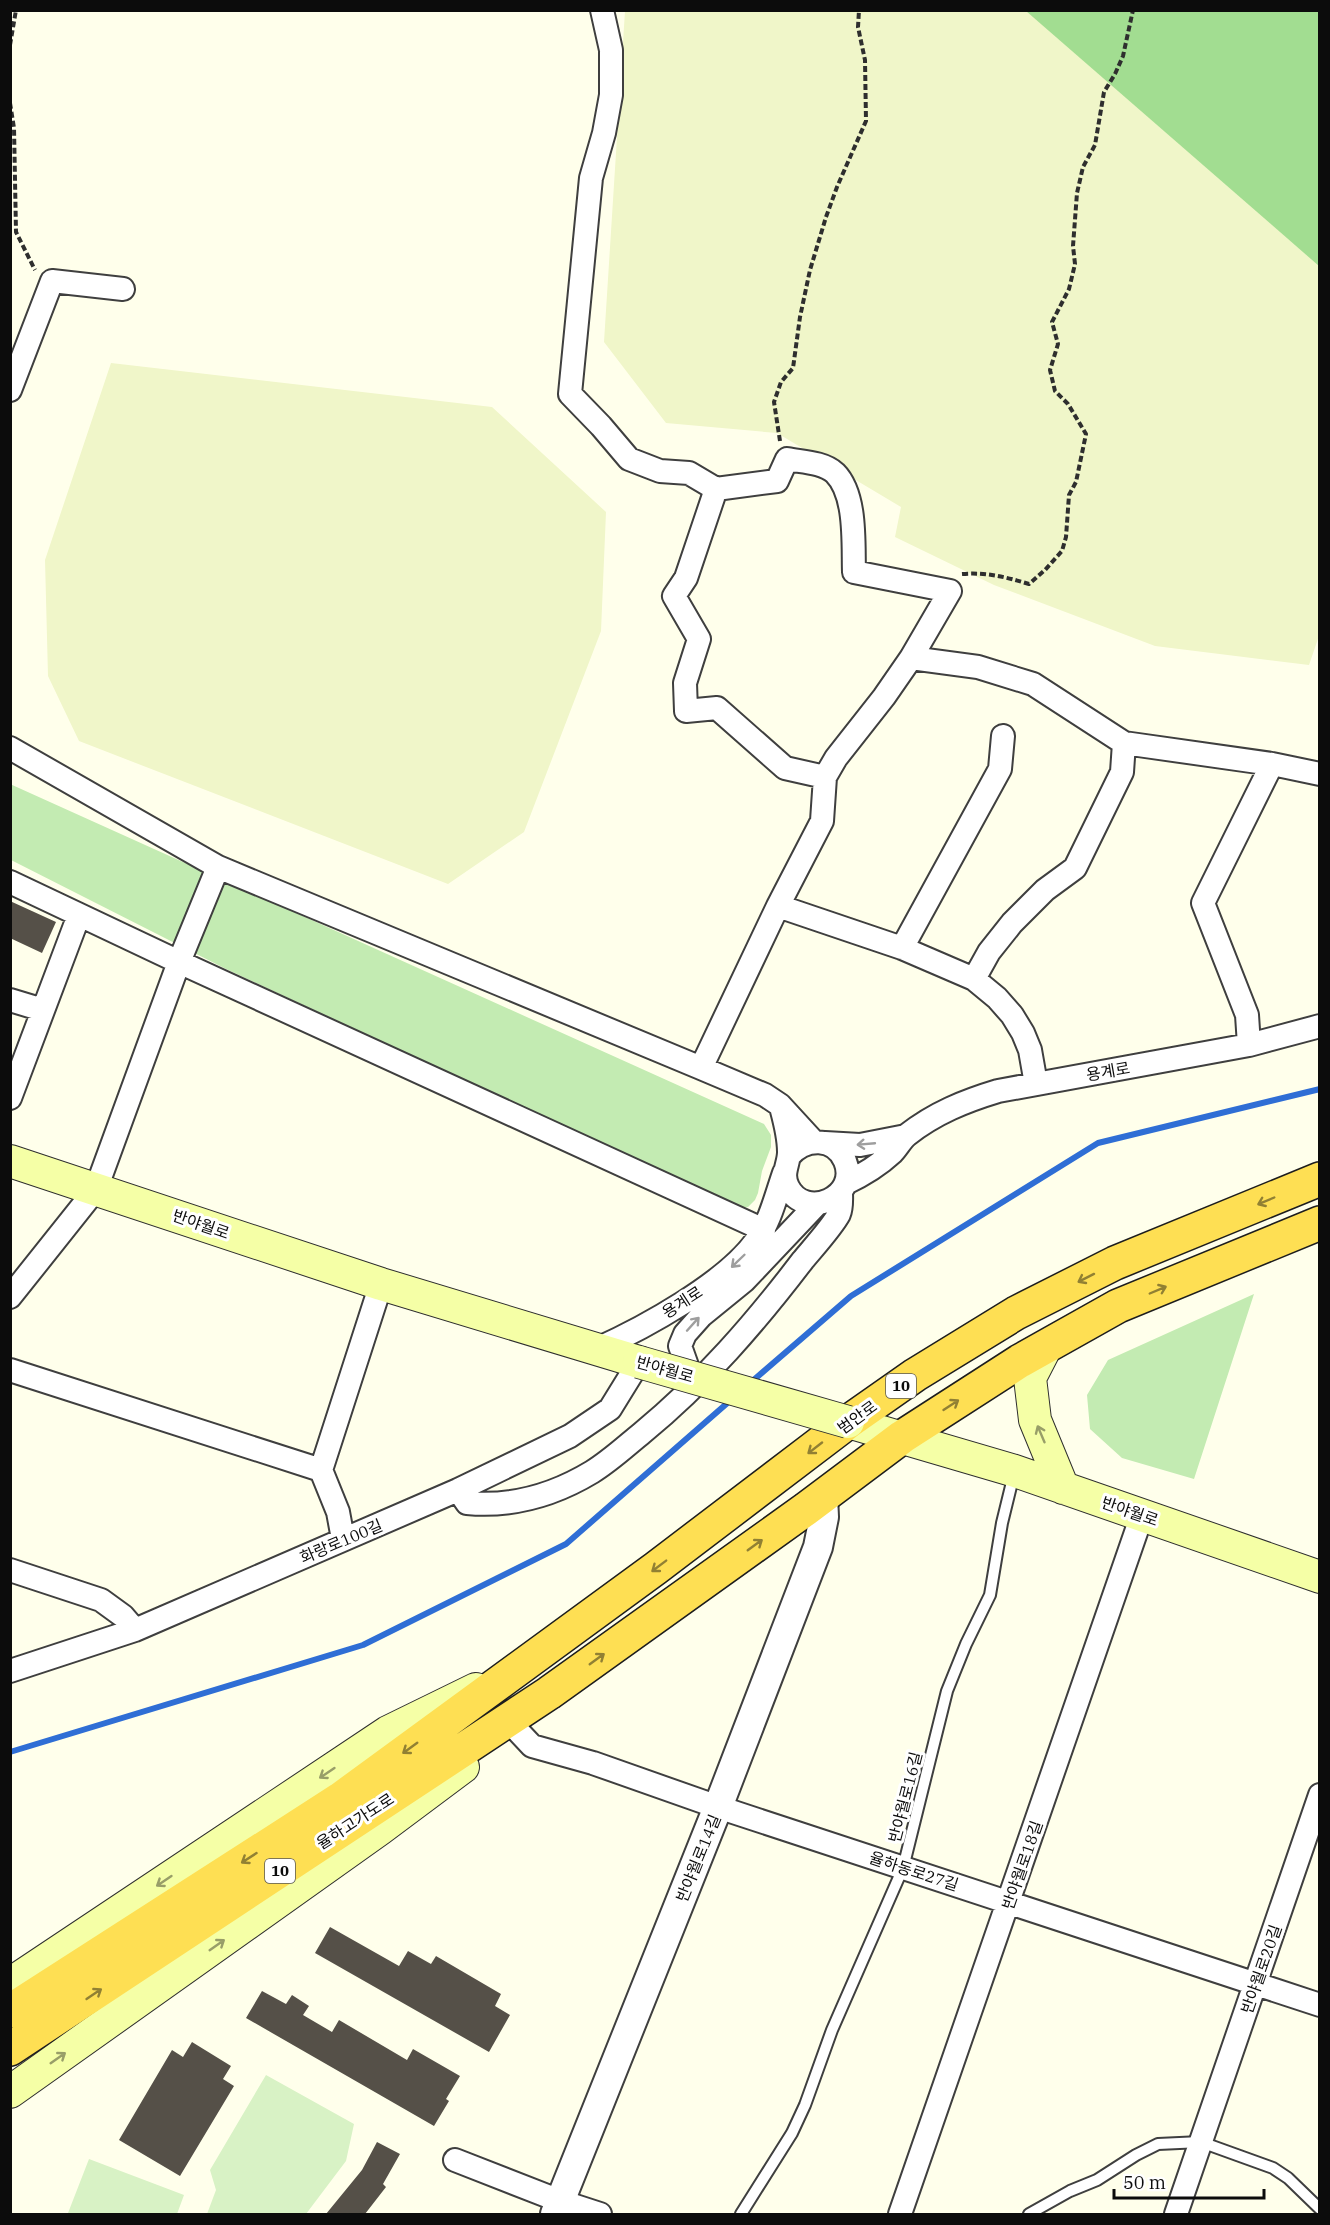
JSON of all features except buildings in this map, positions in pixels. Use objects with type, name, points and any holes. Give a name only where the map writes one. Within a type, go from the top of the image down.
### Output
[{"type":"highway","name":"범안로","points":[[525,1664],[665,1562],[848,1422],[915,1375],[1016,1313],[1115,1263],[1320,1179]]},
{"type":"highway","name":"10","points":[[549,1693],[902,1437],[1046,1347],[1118,1306],[1320,1223]]},
{"type":"highway","name":"율하고가도로","points":[[10,2011],[340,1799],[525,1664]]},
{"type":"highway","name":"율하고가도로","points":[[10,2049],[549,1693]]},
{"type":"main road","name":"반야월로","points":[[10,1161],[381,1284],[639,1362],[1015,1471],[1320,1576]]},
{"type":"main road","points":[[1046,1347],[1030,1378],[1035,1420],[1064,1488]]},
{"type":"main road","points":[[10,1984],[388,1732],[525,1664]]},
{"type":"main road","points":[[10,2092],[371,1836],[515,1728],[549,1693]]},
{"type":"street","points":[[602,10],[610,51],[611,95],[604,133],[591,178],[570,394],[601,426],[628,459],[660,471],[689,473],[716,489],[777,481],[787,459],[817,464],[835,473],[846,491],[852,517],[854,572],[950,591],[911,658],[884,697],[836,758],[825,777],[822,821],[778,906],[701,1068]]},
{"type":"street","points":[[10,390],[52,281],[123,289]]},
{"type":"street","points":[[716,489],[686,578],[674,596],[699,639],[685,683],[686,711],[717,708],[785,768],[825,777]]},
{"type":"street","points":[[911,658],[978,667],[1033,684],[1124,743],[1272,764],[1320,774]]},
{"type":"street","points":[[902,948],[1000,769],[1004,736]]},
{"type":"street","points":[[974,979],[989,952],[1012,923],[1045,890],[1075,868],[1122,772],[1124,743]]},
{"type":"street","points":[[10,748],[218,867],[765,1095],[780,1105],[820,1142],[834,1148],[846,1163],[847,1173],[838,1215],[764,1311],[730,1350],[668,1412],[594,1471],[570,1484],[524,1500],[492,1505],[467,1503],[458,1490]]},
{"type":"street","points":[[1249,1045],[1247,1015],[1203,903],[1272,764]]},
{"type":"street","points":[[10,1297],[96,1189],[179,962],[218,867]]},
{"type":"street","points":[[10,882],[179,962],[764,1230]]},
{"type":"street","points":[[778,906],[902,948],[974,979],[997,998],[1012,1015],[1023,1033],[1030,1050],[1036,1084]]},
{"type":"street","points":[[10,1098],[79,915]]},
{"type":"street","points":[[10,1000],[43,1010]]},
{"type":"street","name":"용계로","points":[[844,1187],[871,1170],[893,1152],[906,1136],[964,1101],[998,1091],[1249,1045],[1320,1026]]},
{"type":"street","points":[[780,1105],[787,1128],[786,1183],[790,1192],[806,1203],[816,1205],[825,1203],[844,1187]]},
{"type":"street","name":"용계로","points":[[820,1142],[860,1144],[906,1136]]},
{"type":"street","points":[[786,1165],[795,1149],[820,1142]]},
{"type":"street","name":"용계로","points":[[597,1349],[632,1333],[712,1282],[736,1263],[764,1230],[786,1165]]},
{"type":"street","name":"용계로","points":[[691,1377],[680,1346],[685,1334],[701,1316],[744,1281],[816,1205]]},
{"type":"street","points":[[343,1539],[338,1512],[321,1470],[381,1284]]},
{"type":"street","name":"화랑로100길","points":[[10,1671],[56,1658],[135,1630],[458,1490],[570,1436],[610,1409],[639,1362]]},
{"type":"street","points":[[10,1370],[321,1470]]},
{"type":"street","name":"반야월로14길","points":[[558,2208],[718,1807],[818,1547],[824,1517],[823,1496]]},
{"type":"street","name":"반야월로18길","points":[[900,2214],[1142,1515]]},
{"type":"street","points":[[10,1570],[101,1600],[123,1616],[135,1630]]},
{"type":"street","name":"율하동로27길","points":[[515,1728],[532,1746],[593,1763],[718,1807],[1320,2005]]},
{"type":"street","name":"반야월로20길","points":[[1176,2214],[1320,1795]]},
{"type":"street","points":[[454,2160],[558,2208],[600,2214]]},
{"type":"lane","name":"반야월로16길","points":[[741,2214],[792,2133],[832,2030],[903,1868],[947,1691],[990,1595],[1002,1523],[1015,1471]]},
{"type":"lane","points":[[1029,2214],[1070,2191],[1097,2180],[1149,2147],[1158,2144],[1201,2142],[1273,2168],[1288,2178],[1320,2209]]},
{"type":"path","points":[[10,45],[16,10]]},
{"type":"path","points":[[787,459],[781,450],[774,402],[781,382],[793,368],[800,317],[810,270],[826,217],[866,121],[865,60],[858,27],[859,10]]},
{"type":"path","points":[[950,591],[948,583],[960,574],[982,573],[1029,584],[1046,570],[1062,551],[1066,537],[1069,495],[1076,482],[1086,434],[1068,404],[1055,391],[1050,370],[1058,344],[1052,322],[1069,289],[1075,264],[1073,246],[1077,193],[1083,167],[1095,145],[1104,92],[1116,74],[1123,56],[1133,10]]},
{"type":"path","points":[[10,103],[14,128],[16,232],[48,291]]},
{"type":"green space","points":[[625,11],[1029,11],[1319,235],[1320,633],[1309,665],[1155,646],[994,585],[895,537],[901,507],[777,433],[666,423],[604,342]]},
{"type":"green space","points":[[1026,11],[1319,11],[1319,266]]},
{"type":"green space","points":[[111,363],[492,407],[606,512],[601,631],[524,832],[448,884],[79,741],[48,676],[45,560]]},
{"type":"green space","points":[[10,784],[764,1124],[771,1135],[771,1147],[755,1200],[748,1207],[738,1208],[226,969],[11,860]]},
{"type":"green space","points":[[1254,1294],[1194,1479],[1122,1458],[1090,1429],[1087,1395],[1108,1360]]},
{"type":"green space","points":[[266,2075],[354,2124],[346,2161],[306,2214],[207,2214],[216,2190],[210,2170]]},
{"type":"green space","points":[[89,2159],[184,2195],[177,2214],[68,2213]]},
{"type":"waterway","points":[[749,1384],[851,1296],[1098,1143],[1320,1089]]},
{"type":"waterway","points":[[10,1752],[363,1645],[566,1544],[732,1399]]}]
